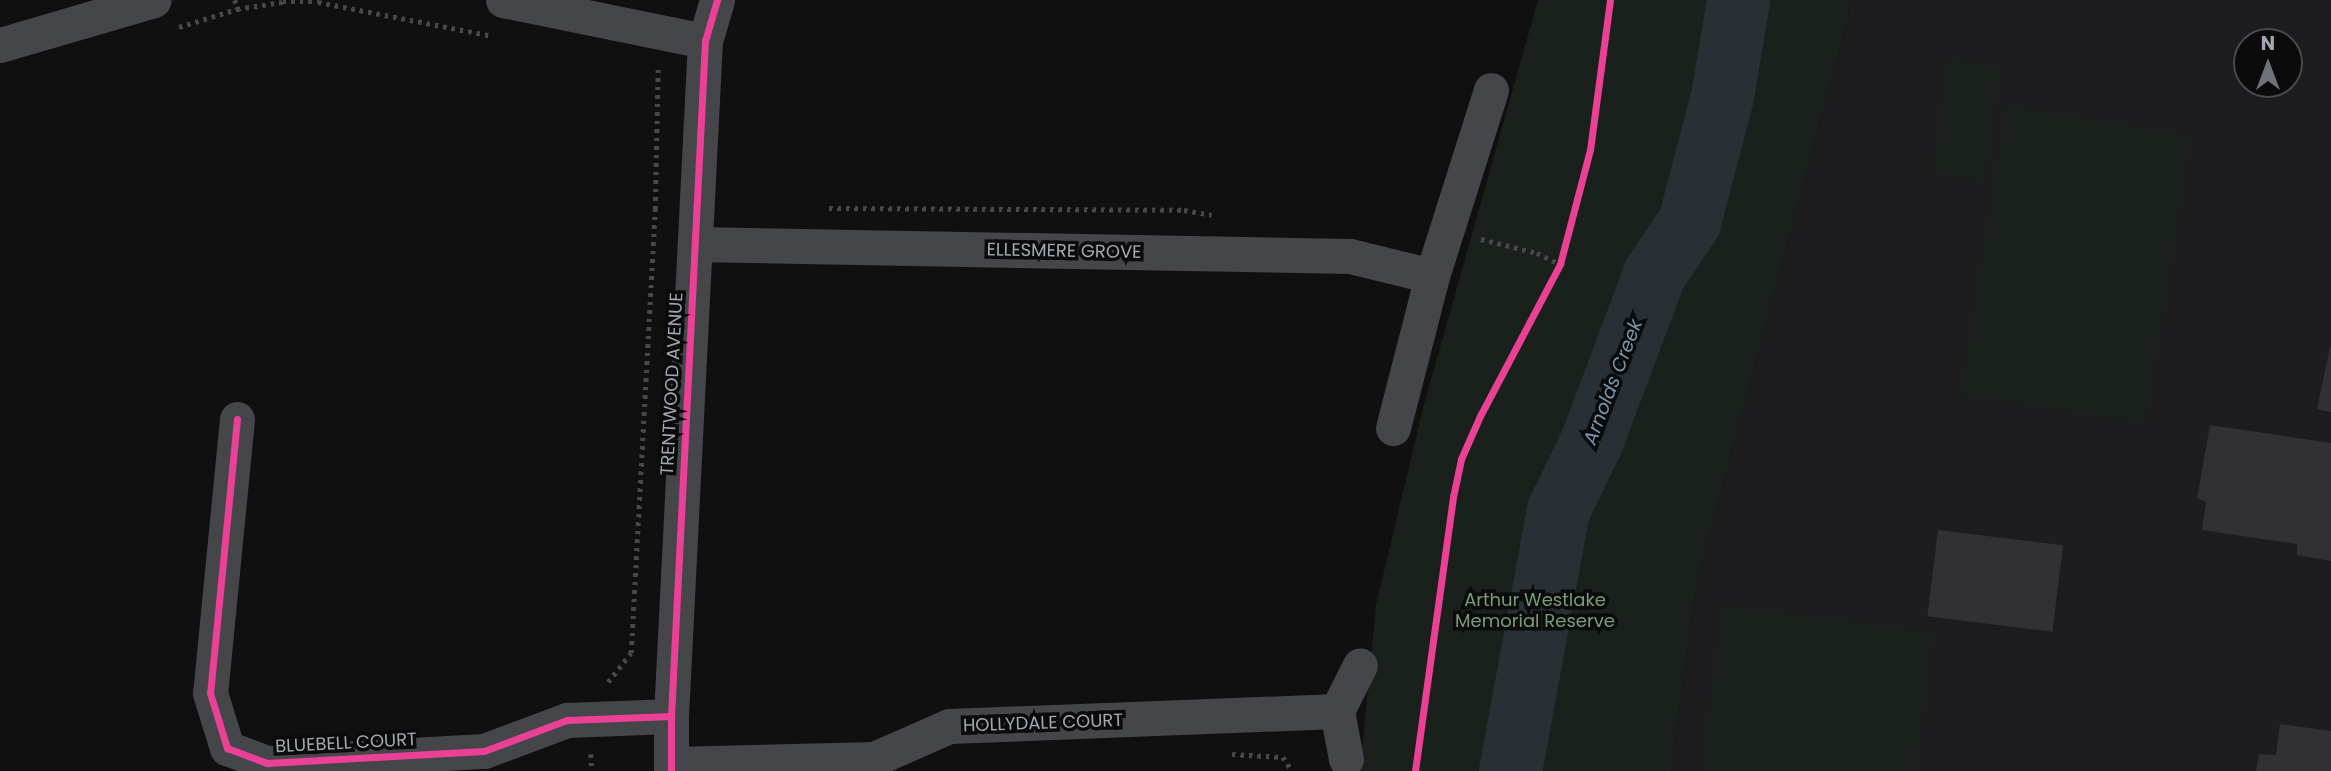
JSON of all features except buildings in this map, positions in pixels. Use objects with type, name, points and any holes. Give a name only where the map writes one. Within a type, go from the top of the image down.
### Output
[{"type":"street","points":[[503,0],[705,41]]},
{"type":"street","name":"TRENTWOOD AVENUE","points":[[671,768],[671,716],[705,41],[717,0]]},
{"type":"street","points":[[0,45],[160,15]]},
{"type":"street","points":[[1393,428],[1432,276],[1491,90]]},
{"type":"street","name":"ELLESMERE GROVE","points":[[695,244],[1350,256],[1432,276]]},
{"type":"street","name":"BLUEBELL COURT","points":[[237,419],[210,693],[223,759],[267,763],[484,751],[567,720],[671,716]]},
{"type":"street","points":[[1346,759],[1337,711],[1360,665]]},
{"type":"street","name":"HOLLYDALE COURT","points":[[671,768],[874,759],[949,726],[1337,711]]},
{"type":"path","points":[[235,0],[237,9]]},
{"type":"path","points":[[160,15],[237,9],[283,2],[318,2],[507,39]]},
{"type":"path","points":[[593,771],[587,719],[597,693],[631,653],[654,209],[658,66],[664,33]]},
{"type":"path","points":[[645,64],[658,66]]},
{"type":"path","points":[[1555,272],[1563,252]]},
{"type":"shaded area","points":[[1849,0],[2331,0],[2331,771],[1671,771],[1697,582],[1848,18]]},
{"type":"green space","name":"Arthur Westlake Memorial Reserve","points":[[1538,0],[1849,0],[1848,18],[1697,582],[1671,771],[1360,771],[1376,605],[1423,408]]},
{"type":"green space","points":[[1948,59],[2000,66],[1984,180],[1932,173]]},
{"type":"green space","points":[[2006,106],[2191,135],[2145,423],[1960,393]]},
{"type":"green space","points":[[1723,605],[1933,632],[1915,771],[1701,771]]},
{"type":"waterway","name":"Arnolds Creek","points":[[1510,771],[1558,510],[1591,442],[1654,274],[1689,222],[1722,96],[1738,0]]},
{"type":"cycle path","points":[[671,771],[671,716],[705,41],[717,0]]},
{"type":"cycle path","points":[[1415,771],[1453,497],[1461,459],[1480,416],[1560,264],[1590,150],[1610,0]]},
{"type":"cycle path","points":[[237,419],[210,693],[227,748],[267,763],[484,751],[567,720],[671,716]]}]
